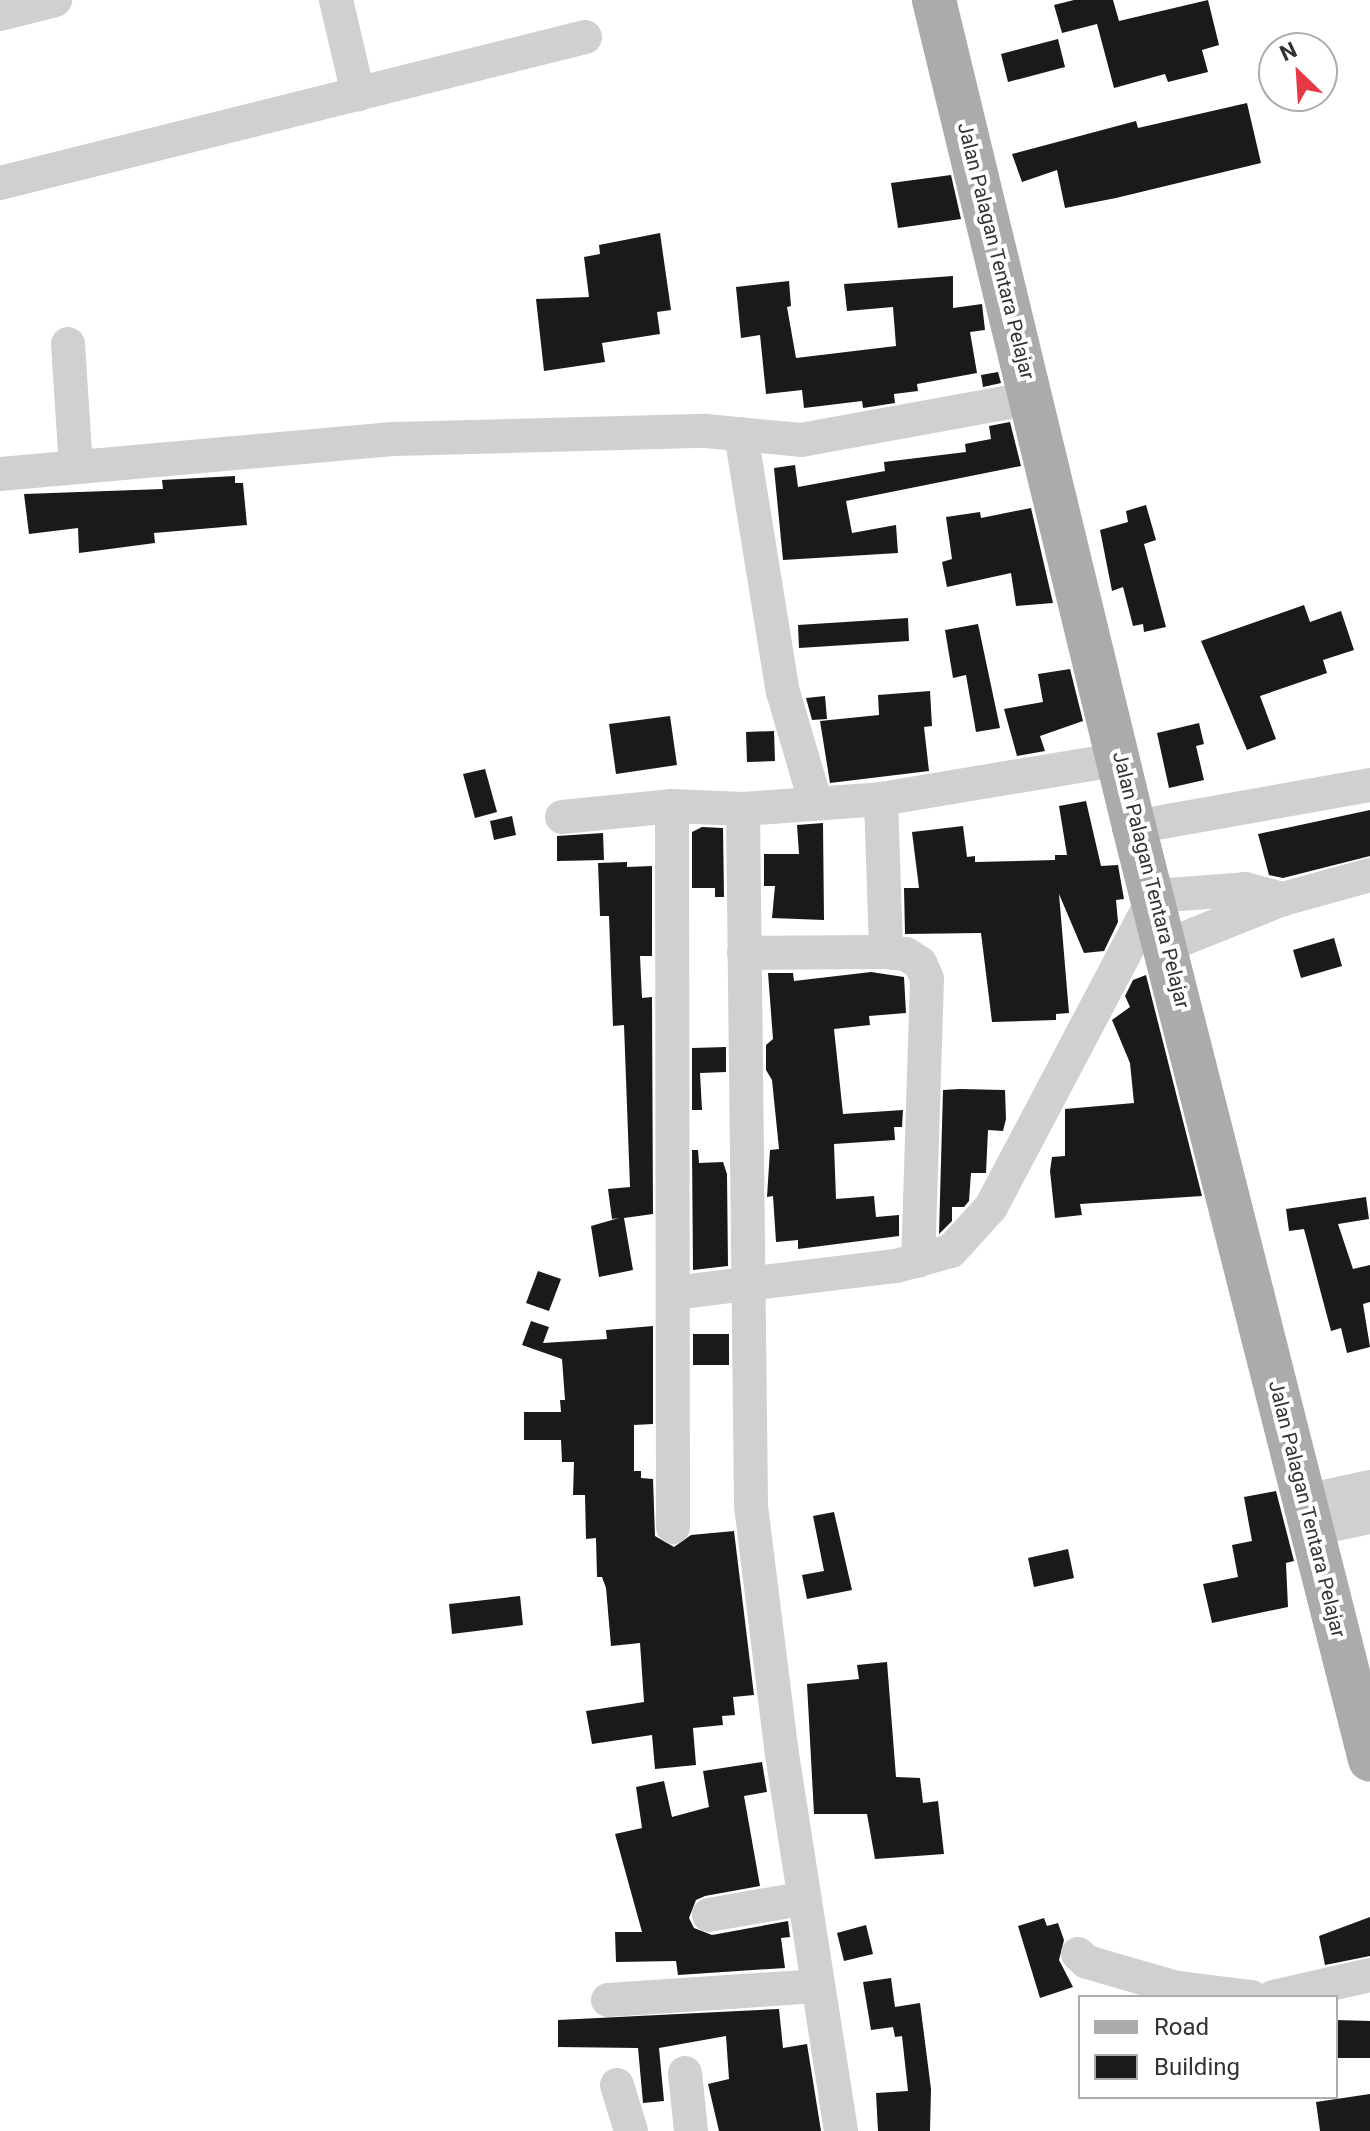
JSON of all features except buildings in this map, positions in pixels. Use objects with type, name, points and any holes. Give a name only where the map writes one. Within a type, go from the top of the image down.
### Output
[{"type":"main road","name":"Jalan Palagan Tentara Pelajar","points":[[934,0],[1121,759],[1134,827],[1168,945],[1308,1515],[1364,1709],[1370,1760]]},
{"type":"street","points":[[0,14],[55,0]]},
{"type":"street","points":[[336,0],[358,94]]},
{"type":"street","points":[[0,183],[585,37]]},
{"type":"street","points":[[68,344],[76,467]]},
{"type":"street","points":[[0,474],[395,439],[741,434],[801,440],[1032,398]]},
{"type":"street","points":[[741,434],[783,692],[815,801]]},
{"type":"street","points":[[562,817],[672,806],[743,809],[815,801],[881,799],[1121,759]]},
{"type":"street","points":[[1134,827],[1370,785]]},
{"type":"street","points":[[881,799],[886,952]]},
{"type":"street","points":[[672,806],[673,1527]]},
{"type":"street","points":[[743,809],[751,1506],[817,1986],[841,2131]]},
{"type":"street","points":[[1168,945],[1283,899],[1370,875]]},
{"type":"street","points":[[673,1293],[749,1287],[918,1261],[951,1251],[991,1207],[1155,896],[1245,889],[1283,899]]},
{"type":"street","points":[[744,953],[886,952],[913,959],[927,979],[918,1261]]},
{"type":"street","points":[[1308,1515],[1370,1487]]},
{"type":"street","points":[[1308,1515],[1370,1517]]},
{"type":"street","points":[[709,1915],[805,1898]]},
{"type":"street","points":[[1078,1954],[1087,1962],[1177,1988],[1235,1995]]},
{"type":"street","points":[[1282,1995],[1370,1975]]},
{"type":"street","points":[[608,2000],[817,1986]]},
{"type":"street","points":[[685,2073],[691,2131]]},
{"type":"street","points":[[617,2085],[631,2131]]}]
